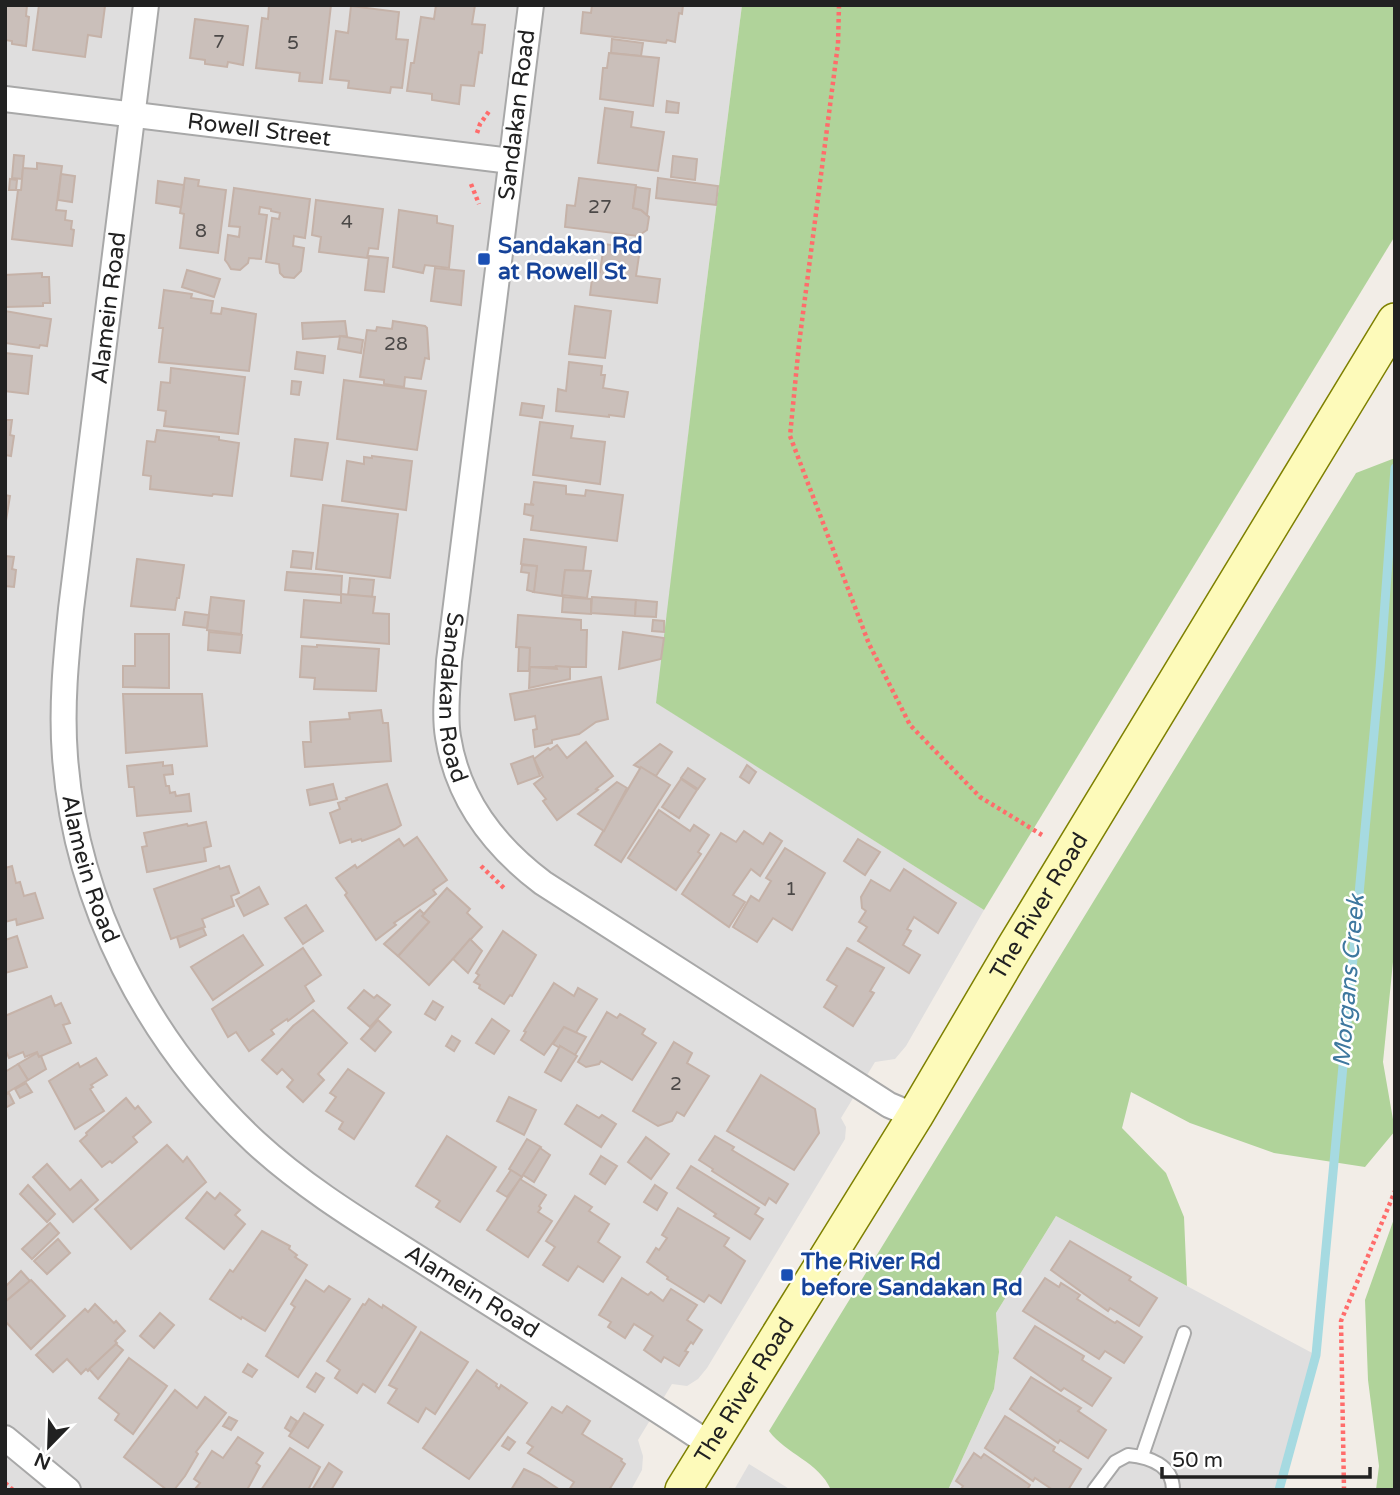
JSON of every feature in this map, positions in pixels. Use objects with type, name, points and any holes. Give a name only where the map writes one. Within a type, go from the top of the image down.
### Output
[{"type":"main road","name":"The River Road","points":[[683,1490],[915,1116],[1014,948],[1393,327]]},
{"type":"street","name":"Alamein Road","points":[[146,5],[71,608],[64,700],[65,757],[73,817],[103,921],[126,972],[177,1054],[230,1117],[258,1144],[347,1213],[711,1445]]},
{"type":"street","name":"Sandakan Road","points":[[531,5],[449,661],[448,736],[458,777],[473,810],[493,839],[516,863],[889,1105],[915,1116]]},
{"type":"street","name":"Rowell Street","points":[[5,99],[511,161]]},
{"type":"street","points":[[5,1438],[68,1490]]},
{"type":"lane","points":[[1142,1456],[1184,1333]]},
{"type":"lane","points":[[1094,1490],[1115,1462],[1128,1455],[1142,1456],[1166,1469],[1173,1481],[1173,1490]]},
{"type":"path","points":[[839,5],[838,44],[799,344],[790,436],[869,644],[910,725],[980,797],[1042,835]]},
{"type":"path","points":[[471,184],[480,207]]},
{"type":"path","points":[[479,863],[510,892]]},
{"type":"path","points":[[1344,1490],[1341,1321],[1395,1191]]},
{"type":"path","points":[[5,1483],[13,1490]]},
{"type":"shaded area","points":[[5,5],[742,5],[657,703],[984,910],[906,1046],[895,1059],[875,1062],[841,1118],[846,1127],[845,1139],[707,1368],[698,1379],[687,1386],[672,1384],[638,1440],[643,1456],[642,1470],[631,1490],[5,1490]]},
{"type":"shaded area","points":[[1056,1216],[1316,1355],[1279,1490],[948,1490],[994,1389],[999,1352],[996,1313]]},
{"type":"shaded area","points":[[749,1464],[791,1490],[734,1490]]},
{"type":"green space","points":[[742,5],[1395,5],[1395,236],[984,910],[656,703]]},
{"type":"green space","points":[[1395,458],[1395,942],[1383,1062],[1395,1131],[1365,1167],[1274,1153],[1190,1123],[1131,1092],[1122,1128],[1166,1173],[1184,1217],[1187,1286],[1056,1216],[996,1313],[999,1352],[994,1389],[948,1490],[831,1490],[819,1472],[769,1431],[1356,473]]},
{"type":"green space","points":[[1395,1216],[1395,1490],[1376,1490],[1379,1466],[1368,1380],[1365,1300]]},
{"type":"building","points":[[5,5],[27,5],[26,16],[29,17],[26,46],[5,40]]},
{"type":"building","points":[[39,5],[105,6],[101,37],[88,35],[85,57],[33,50]]},
{"type":"building","points":[[269,5],[331,5],[322,83],[299,81],[300,73],[256,68],[262,18],[268,19]]},
{"type":"building","points":[[436,5],[475,5],[472,24],[485,25],[474,86],[461,85],[459,104],[432,100],[432,94],[407,91],[421,17],[434,19]]},
{"type":"building","points":[[592,5],[683,5],[682,14],[679,13],[675,42],[667,40],[666,43],[581,33],[583,12],[591,13]]},
{"type":"building","points":[[351,6],[399,12],[396,39],[408,40],[402,88],[391,87],[390,93],[348,88],[349,81],[330,79],[336,31],[348,33]]},
{"type":"building","points":[[195,19],[248,26],[243,65],[228,62],[227,67],[205,64],[205,60],[190,58]]},
{"type":"building","points":[[612,39],[643,43],[641,56],[611,53]]},
{"type":"building","points":[[609,53],[659,58],[653,106],[600,99],[603,68],[607,68]]},
{"type":"building","points":[[667,101],[679,103],[678,113],[666,112]]},
{"type":"building","points":[[605,108],[633,112],[631,127],[664,132],[658,171],[598,163]]},
{"type":"building","points":[[14,155],[24,156],[22,179],[12,178]]},
{"type":"building","points":[[673,156],[697,159],[695,180],[671,177]]},
{"type":"building","points":[[37,163],[62,166],[56,210],[66,211],[65,220],[72,221],[72,246],[12,239],[23,168],[37,169]]},
{"type":"building","points":[[61,174],[75,176],[72,202],[58,200]]},
{"type":"building","points":[[185,178],[199,180],[198,186],[226,190],[218,253],[180,248],[184,214],[180,213]]},
{"type":"building","points":[[579,178],[636,185],[633,208],[641,210],[649,217],[647,230],[638,236],[565,227],[567,205],[575,206]]},
{"type":"building","points":[[658,178],[718,186],[716,205],[656,198]]},
{"type":"building","points":[[10,179],[17,180],[16,190],[9,190]]},
{"type":"building","points":[[158,181],[184,185],[181,207],[156,203]]},
{"type":"building","points":[[636,187],[650,189],[647,215],[633,208]]},
{"type":"building","points":[[234,188],[310,199],[305,238],[294,236],[293,246],[304,248],[301,271],[294,278],[284,277],[280,273],[279,264],[266,262],[272,218],[279,219],[280,213],[271,209],[260,207],[259,214],[267,215],[261,259],[249,258],[248,263],[240,270],[231,269],[225,260],[228,235],[239,237],[240,227],[229,226]]},
{"type":"building","points":[[316,200],[383,209],[378,249],[369,248],[367,258],[319,252],[321,237],[312,235]]},
{"type":"building","points":[[399,210],[437,216],[437,223],[453,226],[449,268],[425,265],[423,273],[393,267]]},
{"type":"building","points":[[604,244],[640,249],[636,276],[660,279],[657,303],[590,295],[593,271],[600,272]]},
{"type":"building","points":[[369,256],[388,258],[384,292],[365,290]]},
{"type":"building","points":[[435,268],[464,271],[461,305],[431,301]]},
{"type":"building","points":[[187,270],[220,279],[214,297],[182,287]]},
{"type":"building","points":[[42,273],[42,277],[49,277],[50,303],[43,303],[43,306],[5,307],[5,275]]},
{"type":"building","points":[[164,290],[192,294],[191,298],[213,301],[211,313],[221,314],[222,308],[256,314],[249,371],[159,362],[163,328],[159,328]]},
{"type":"building","points":[[575,306],[611,311],[605,358],[569,354]]},
{"type":"building","points":[[5,311],[51,319],[47,346],[40,345],[39,348],[5,343]]},
{"type":"building","points":[[345,321],[347,336],[303,339],[302,323]]},
{"type":"building","points":[[393,321],[427,328],[429,359],[425,358],[421,379],[405,377],[404,387],[384,384],[384,380],[360,377],[367,330],[376,331],[377,327],[392,329]]},
{"type":"building","points":[[340,336],[363,340],[361,353],[338,349]]},
{"type":"building","points":[[297,352],[325,356],[323,373],[295,369]]},
{"type":"building","points":[[5,353],[32,356],[28,394],[5,391]]},
{"type":"building","points":[[569,362],[602,366],[601,375],[605,375],[603,388],[628,392],[624,417],[556,411],[558,389],[566,391]]},
{"type":"building","points":[[171,368],[245,377],[238,434],[164,426],[166,411],[158,410],[161,382],[170,383]]},
{"type":"building","points":[[344,380],[426,391],[417,450],[337,439]]},
{"type":"building","points":[[292,381],[301,382],[299,395],[291,394]]},
{"type":"building","points":[[522,403],[544,406],[542,418],[520,415]]},
{"type":"building","points":[[5,420],[12,420],[10,435],[14,436],[11,456],[5,455]]},
{"type":"building","points":[[540,422],[573,426],[571,438],[605,442],[600,484],[533,475]]},
{"type":"building","points":[[157,430],[219,437],[219,440],[239,443],[232,496],[150,489],[151,476],[143,475],[147,441],[155,442]]},
{"type":"building","points":[[295,439],[328,443],[322,480],[291,476]]},
{"type":"building","points":[[364,457],[412,461],[406,510],[342,501],[347,461],[364,464]]},
{"type":"building","points":[[534,482],[566,486],[566,494],[585,496],[586,490],[623,495],[617,541],[531,530],[533,516],[524,514],[525,504],[534,505],[531,503]]},
{"type":"building","points":[[5,495],[10,496],[5,527]]},
{"type":"building","points":[[323,505],[398,514],[390,578],[316,569]]},
{"type":"building","points":[[524,539],[586,547],[583,572],[565,570],[562,596],[533,592],[537,566],[521,564]]},
{"type":"building","points":[[293,551],[313,553],[311,569],[291,567]]},
{"type":"building","points":[[5,556],[14,557],[14,587],[5,586]]},
{"type":"building","points":[[137,559],[184,565],[175,610],[131,606]]},
{"type":"building","points":[[522,565],[537,566],[534,592],[527,590],[529,573],[521,572]]},
{"type":"building","points":[[565,570],[591,571],[587,598],[562,595]]},
{"type":"building","points":[[287,572],[342,576],[341,595],[285,590]]},
{"type":"building","points":[[350,578],[374,580],[372,597],[348,595]]},
{"type":"building","points":[[341,594],[375,597],[373,613],[389,614],[389,644],[301,637],[304,600],[341,603]]},
{"type":"building","points":[[211,597],[244,601],[241,634],[207,630]]},
{"type":"building","points":[[563,597],[591,599],[591,614],[562,612]]},
{"type":"building","points":[[592,597],[636,600],[635,616],[591,613]]},
{"type":"building","points":[[636,600],[657,602],[656,617],[635,616]]},
{"type":"building","points":[[185,612],[209,615],[207,628],[183,625]]},
{"type":"building","points":[[518,615],[581,620],[581,630],[587,630],[586,667],[529,667],[530,648],[516,647]]},
{"type":"building","points":[[653,620],[664,621],[664,632],[652,631]]},
{"type":"building","points":[[209,632],[242,635],[240,653],[208,650]]},
{"type":"building","points":[[623,632],[664,638],[661,659],[619,669]]},
{"type":"building","points":[[135,634],[169,634],[169,688],[123,687],[123,666],[135,666]]},
{"type":"building","points":[[302,646],[379,649],[376,691],[314,689],[315,678],[300,677]]},
{"type":"building","points":[[519,647],[530,648],[529,671],[518,671]]},
{"type":"building","points":[[556,666],[570,667],[570,679],[529,688],[530,667],[557,669]]},
{"type":"building","points":[[601,677],[608,719],[596,722],[579,734],[535,747],[535,716],[515,720],[510,694]]},
{"type":"building","points":[[123,694],[202,694],[207,746],[126,753]]},
{"type":"building","points":[[381,710],[383,723],[388,723],[391,761],[305,767],[303,742],[311,742],[310,722],[350,719],[349,713]]},
{"type":"building","points":[[586,742],[613,776],[557,820],[534,784],[543,777],[534,759],[548,748],[550,750],[557,745],[567,758]]},
{"type":"building","points":[[660,744],[672,752],[656,776],[634,765]]},
{"type":"building","points":[[533,756],[540,776],[518,784],[511,764]]},
{"type":"building","points":[[163,762],[163,766],[172,765],[173,774],[164,775],[170,793],[175,792],[176,796],[189,794],[191,811],[137,816],[134,787],[129,787],[127,766]]},
{"type":"building","points":[[747,765],[756,772],[749,783],[740,777]]},
{"type":"building","points":[[641,767],[670,785],[621,862],[595,845]]},
{"type":"building","points":[[688,768],[705,779],[698,789],[681,778]]},
{"type":"building","points":[[681,779],[697,790],[679,818],[662,807]]},
{"type":"building","points":[[617,782],[627,788],[604,831],[578,814]]},
{"type":"building","points":[[333,784],[337,799],[310,805],[307,790]]},
{"type":"building","points":[[387,784],[401,825],[362,841],[352,842],[351,839],[340,843],[330,813],[340,809],[338,803],[347,800],[346,798]]},
{"type":"building","points":[[659,810],[690,831],[694,825],[709,835],[698,852],[701,854],[676,890],[628,858]]},
{"type":"building","points":[[206,822],[211,846],[204,848],[206,861],[147,872],[142,847],[147,846],[144,833]]},
{"type":"building","points":[[744,831],[763,844],[770,833],[782,841],[760,876],[751,869],[733,895],[745,902],[729,927],[682,894],[721,833],[736,842]]},
{"type":"building","points":[[417,837],[447,880],[433,890],[436,894],[394,923],[396,925],[376,940],[336,878],[355,865],[357,868],[399,839],[404,846]]},
{"type":"building","points":[[858,839],[880,852],[865,875],[844,861]]},
{"type":"building","points":[[785,848],[825,873],[792,930],[773,918],[757,942],[733,927],[751,896],[759,901],[771,881],[766,878]]},
{"type":"building","points":[[12,866],[16,883],[20,882],[24,896],[35,893],[43,918],[17,925],[16,919],[5,922],[5,868]]},
{"type":"building","points":[[219,866],[220,869],[229,866],[239,893],[231,896],[234,906],[202,919],[205,927],[171,939],[154,889]]},
{"type":"building","points":[[904,869],[956,903],[938,933],[914,917],[907,929],[911,931],[903,945],[920,955],[909,973],[858,941],[867,927],[859,922],[866,911],[862,908],[861,897],[871,880],[890,891]]},
{"type":"building","points":[[259,887],[268,904],[244,916],[236,900]]},
{"type":"building","points":[[447,888],[470,909],[467,913],[482,927],[429,985],[398,956],[429,922],[422,916]]},
{"type":"building","points":[[306,905],[323,931],[303,944],[285,918]]},
{"type":"building","points":[[420,910],[429,922],[398,956],[384,944]]},
{"type":"building","points":[[203,928],[206,935],[180,947],[177,937]]},
{"type":"building","points":[[503,931],[536,955],[512,996],[510,995],[504,1004],[474,982],[479,975],[476,973]]},
{"type":"building","points":[[243,935],[263,965],[213,1000],[191,967]]},
{"type":"building","points":[[17,936],[27,967],[5,973],[5,940]]},
{"type":"building","points":[[470,939],[482,951],[468,973],[453,959]]},
{"type":"building","points":[[303,948],[321,975],[305,986],[314,1001],[271,1030],[274,1034],[249,1051],[236,1032],[228,1037],[212,1009]]},
{"type":"building","points":[[847,948],[884,968],[870,991],[874,993],[853,1026],[824,1007],[837,986],[827,980]]},
{"type":"building","points":[[554,983],[574,996],[578,988],[597,999],[575,1034],[564,1027],[544,1055],[521,1040]]},
{"type":"building","points":[[364,990],[374,998],[377,995],[390,1005],[370,1027],[348,1008]]},
{"type":"building","points":[[51,996],[55,1006],[61,1003],[70,1023],[63,1025],[71,1043],[39,1057],[37,1052],[25,1057],[23,1052],[9,1058],[5,1049],[5,1016]]},
{"type":"building","points":[[433,1001],[443,1007],[435,1020],[425,1014]]},
{"type":"building","points":[[313,1010],[347,1043],[318,1074],[324,1080],[303,1102],[287,1087],[293,1080],[282,1069],[277,1074],[262,1060],[293,1026]]},
{"type":"building","points":[[607,1012],[617,1018],[620,1014],[645,1029],[642,1034],[656,1043],[632,1080],[601,1061],[586,1067],[578,1062]]},
{"type":"building","points":[[492,1019],[509,1031],[494,1054],[476,1043]]},
{"type":"building","points":[[378,1020],[391,1032],[375,1051],[361,1039]]},
{"type":"building","points":[[564,1027],[586,1037],[575,1055],[553,1044]]},
{"type":"building","points":[[452,1036],[460,1041],[454,1051],[446,1046]]},
{"type":"building","points":[[674,1042],[692,1053],[687,1063],[709,1076],[684,1116],[677,1112],[672,1121],[658,1126],[633,1111]]},
{"type":"building","points":[[560,1046],[577,1056],[561,1081],[545,1072]]},
{"type":"building","points":[[37,1053],[46,1069],[28,1080],[18,1064]]},
{"type":"building","points":[[96,1058],[107,1075],[91,1085],[93,1087],[90,1089],[104,1111],[75,1129],[49,1081],[78,1063],[80,1067]]},
{"type":"building","points":[[18,1064],[28,1080],[5,1094],[5,1072]]},
{"type":"building","points":[[348,1069],[384,1093],[354,1139],[339,1129],[343,1122],[326,1111],[336,1097],[330,1093]]},
{"type":"building","points":[[761,1075],[815,1109],[819,1133],[794,1170],[727,1131]]},
{"type":"building","points":[[26,1083],[32,1092],[20,1098],[15,1089]]},
{"type":"building","points":[[9,1093],[14,1103],[5,1108],[5,1095]]},
{"type":"building","points":[[509,1097],[536,1110],[524,1135],[497,1121]]},
{"type":"building","points":[[126,1098],[135,1109],[138,1106],[151,1122],[133,1137],[137,1142],[112,1163],[110,1161],[102,1167],[80,1141]]},
{"type":"building","points":[[577,1105],[616,1124],[601,1147],[565,1124]]},
{"type":"building","points":[[447,1136],[496,1167],[460,1222],[436,1207],[440,1201],[416,1186]]},
{"type":"building","points":[[715,1136],[734,1147],[732,1150],[788,1184],[776,1203],[769,1198],[765,1205],[699,1160]]},
{"type":"building","points":[[646,1137],[669,1154],[651,1179],[628,1162]]},
{"type":"building","points":[[527,1139],[541,1147],[522,1177],[509,1169]]},
{"type":"building","points":[[167,1145],[183,1162],[187,1157],[206,1182],[131,1249],[95,1209]]},
{"type":"building","points":[[540,1148],[550,1155],[534,1182],[523,1175]]},
{"type":"building","points":[[601,1156],[617,1166],[605,1184],[590,1174]]},
{"type":"building","points":[[47,1164],[70,1190],[81,1180],[98,1200],[73,1222],[33,1177]]},
{"type":"building","points":[[691,1166],[759,1208],[755,1214],[763,1219],[750,1239],[677,1188]]},
{"type":"building","points":[[511,1170],[522,1177],[507,1197],[497,1191]]},
{"type":"building","points":[[520,1179],[546,1195],[538,1212],[552,1221],[528,1257],[487,1230]]},
{"type":"building","points":[[28,1185],[55,1214],[47,1222],[20,1194]]},
{"type":"building","points":[[655,1185],[667,1193],[657,1210],[644,1202]]},
{"type":"building","points":[[207,1192],[215,1199],[220,1193],[240,1210],[235,1215],[245,1224],[224,1249],[186,1218]]},
{"type":"building","points":[[575,1196],[592,1207],[589,1211],[609,1224],[598,1242],[620,1257],[603,1282],[578,1266],[568,1281],[543,1265],[555,1247],[546,1241]]},
{"type":"building","points":[[678,1208],[729,1238],[724,1246],[745,1261],[721,1303],[709,1295],[704,1302],[667,1279],[668,1277],[647,1262],[667,1238],[662,1235]]},
{"type":"building","points":[[50,1223],[59,1233],[32,1259],[22,1249]]},
{"type":"building","points":[[262,1231],[290,1246],[289,1249],[297,1255],[295,1257],[307,1265],[265,1331],[210,1299]]},
{"type":"building","points":[[58,1239],[70,1253],[47,1274],[34,1261]]},
{"type":"building","points":[[1070,1241],[1131,1277],[1129,1280],[1157,1298],[1139,1326],[1110,1308],[1108,1311],[1051,1270]]},
{"type":"building","points":[[21,1271],[30,1281],[5,1302],[5,1287]]},
{"type":"building","points":[[622,1278],[648,1295],[651,1292],[663,1301],[671,1289],[697,1305],[687,1320],[702,1330],[685,1351],[688,1352],[679,1366],[664,1357],[661,1362],[644,1350],[653,1336],[634,1324],[625,1338],[608,1327],[611,1322],[599,1315]]},
{"type":"building","points":[[1045,1278],[1059,1287],[1061,1283],[1080,1295],[1077,1299],[1142,1337],[1124,1363],[1105,1351],[1099,1359],[1023,1311]]},
{"type":"building","points":[[31,1280],[65,1316],[31,1349],[5,1321],[5,1302]]},
{"type":"building","points":[[306,1280],[324,1292],[329,1286],[350,1299],[298,1377],[266,1356],[295,1307],[291,1304]]},
{"type":"building","points":[[369,1299],[416,1327],[375,1392],[363,1384],[357,1393],[335,1378],[340,1370],[327,1361],[363,1304]]},
{"type":"building","points":[[95,1304],[125,1331],[115,1341],[117,1343],[88,1371],[86,1369],[81,1374],[67,1359],[53,1372],[36,1355],[85,1309],[88,1312]]},
{"type":"building","points":[[160,1313],[174,1325],[154,1348],[140,1336]]},
{"type":"building","points":[[1035,1326],[1084,1356],[1082,1360],[1111,1378],[1092,1406],[1064,1388],[1061,1391],[1014,1358]]},
{"type":"building","points":[[421,1332],[468,1362],[435,1414],[426,1408],[418,1422],[388,1403],[397,1389],[389,1385]]},
{"type":"building","points":[[116,1344],[123,1350],[98,1379],[89,1369]]},
{"type":"building","points":[[129,1358],[167,1386],[133,1434],[115,1420],[119,1414],[99,1398]]},
{"type":"building","points":[[248,1364],[257,1370],[252,1377],[243,1372]]},
{"type":"building","points":[[477,1370],[497,1384],[499,1389],[501,1385],[527,1403],[469,1479],[423,1448]]},
{"type":"building","points":[[316,1373],[324,1378],[315,1392],[307,1387]]},
{"type":"building","points":[[1031,1377],[1081,1408],[1078,1411],[1106,1430],[1088,1458],[1060,1440],[1058,1443],[1010,1409]]},
{"type":"building","points":[[175,1390],[197,1408],[205,1397],[226,1413],[196,1452],[198,1454],[185,1476],[174,1490],[167,1490],[124,1457]]},
{"type":"building","points":[[567,1406],[590,1421],[582,1434],[622,1459],[625,1464],[609,1490],[569,1490],[574,1482],[528,1453],[533,1447],[527,1443],[552,1407],[562,1413]]},
{"type":"building","points":[[304,1413],[323,1425],[308,1448],[289,1436]]},
{"type":"building","points":[[1005,1416],[1055,1447],[1053,1451],[1081,1469],[1068,1490],[1053,1490],[1035,1478],[1033,1481],[985,1448]]},
{"type":"building","points":[[229,1417],[237,1421],[231,1430],[223,1426]]},
{"type":"building","points":[[291,1417],[297,1421],[291,1432],[285,1428]]},
{"type":"building","points":[[238,1437],[263,1453],[256,1463],[260,1466],[247,1490],[195,1489],[200,1483],[194,1479],[212,1451],[223,1458]]},
{"type":"building","points":[[508,1437],[515,1442],[509,1450],[502,1446]]},
{"type":"building","points":[[290,1448],[320,1467],[308,1490],[261,1490]]},
{"type":"building","points":[[974,1453],[981,1458],[984,1454],[1030,1485],[1027,1490],[961,1489],[963,1486],[956,1481]]},
{"type":"building","points":[[329,1463],[342,1472],[331,1490],[312,1490]]},
{"type":"building","points":[[524,1469],[539,1476],[560,1490],[511,1490]]},
{"type":"waterway","name":"Morgans Creek","points":[[1279,1490],[1316,1355],[1380,669],[1395,468]]},
{"type":"place","name":"Sandakan Rd at Rowell St","points":[[484,259]]},
{"type":"place","name":"The River Rd before Sandakan Rd","points":[[787,1275]]}]
